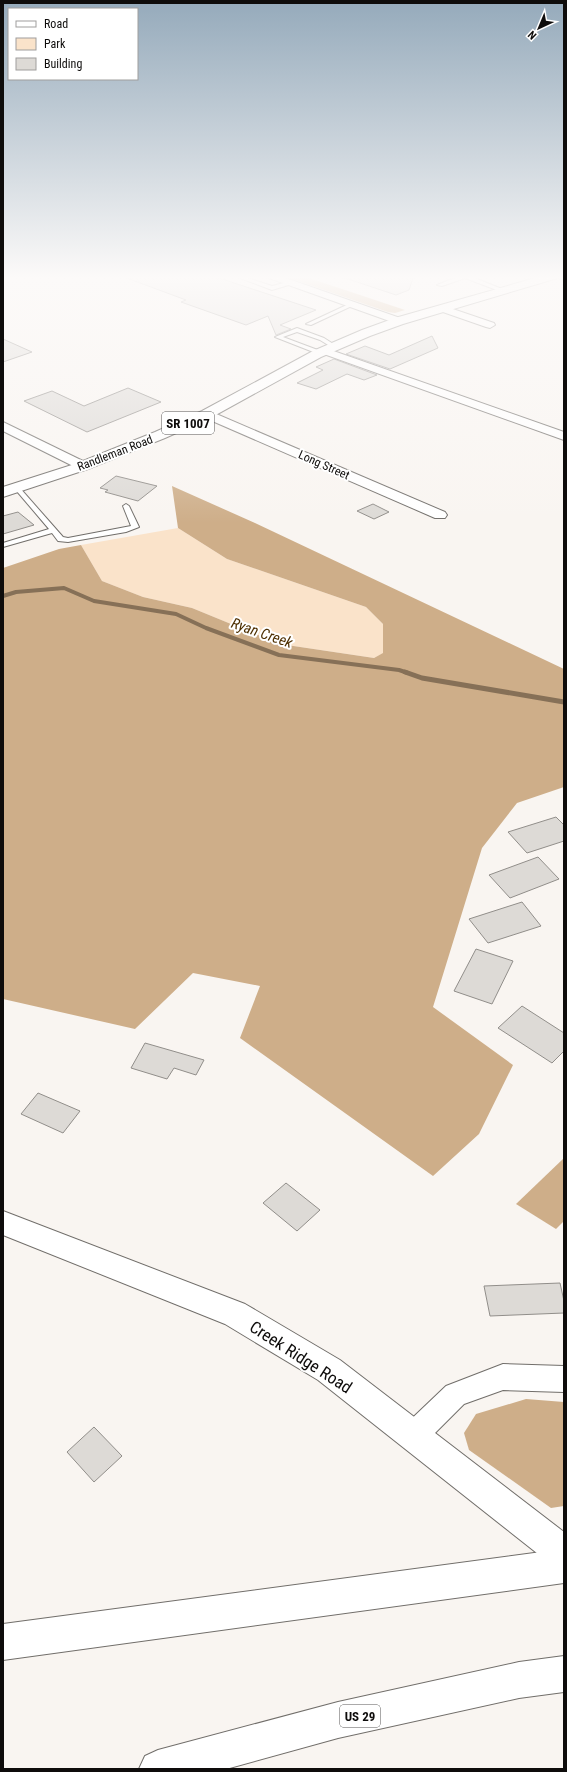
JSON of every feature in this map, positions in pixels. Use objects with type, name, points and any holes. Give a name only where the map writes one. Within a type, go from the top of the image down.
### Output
[{"type":"main road","name":"Randleman Road","points":[[3,492],[116,454],[207,414],[313,358]]},
{"type":"main road","name":"Creek Ridge Road","points":[[3,1223],[227,1310],[326,1368],[564,1553]]},
{"type":"main road","points":[[3,1642],[564,1566]]},
{"type":"main road","name":"US 29","points":[[158,1769],[338,1720],[519,1680],[564,1674]]},
{"type":"street","points":[[348,358],[564,436]]},
{"type":"street","name":"Long Street","points":[[207,414],[440,515]]},
{"type":"street","points":[[3,426],[83,466]]},
{"type":"street","points":[[414,1435],[455,1396],[503,1377],[564,1379]]},
{"type":"lane","points":[[17,488],[61,539],[68,540],[126,530],[135,527],[126,506]]},
{"type":"lane","points":[[3,545],[54,530]]},
{"type":"green space","points":[[178,528],[227,559],[366,607],[383,624],[384,653],[374,658],[280,644],[192,608],[143,597],[102,581],[81,545]]},
{"type":"shaded area","points":[[172,486],[255,523],[564,669],[564,787],[517,803],[482,848],[433,1007],[513,1065],[479,1134],[433,1176],[240,1038],[260,986],[193,973],[135,1029],[3,999],[3,568],[59,549],[81,545],[102,581],[143,597],[192,608],[280,644],[374,658],[383,653],[383,624],[366,607],[227,559],[178,528]]},
{"type":"shaded area","points":[[564,1158],[564,1221],[556,1229],[516,1204]]},
{"type":"shaded area","points":[[526,1399],[564,1402],[564,1506],[551,1508],[469,1450],[464,1433],[476,1414]]},
{"type":"building","points":[[3,358],[15,358],[3,362]]},
{"type":"building","points":[[357,358],[416,358],[390,369]]},
{"type":"building","points":[[334,359],[377,375],[364,380],[347,374],[316,389],[297,383],[323,370],[316,367]]},
{"type":"building","points":[[128,388],[161,402],[87,432],[24,401],[52,391],[84,406]]},
{"type":"building","points":[[116,476],[157,486],[138,501],[105,492],[108,490],[100,488]]},
{"type":"building","points":[[373,504],[389,512],[374,519],[357,511]]},
{"type":"building","points":[[18,512],[34,525],[3,534],[3,516]]},
{"type":"building","points":[[556,817],[564,825],[564,841],[527,853],[508,832]]},
{"type":"building","points":[[538,857],[559,879],[510,898],[489,875]]},
{"type":"building","points":[[522,902],[541,926],[488,943],[469,919]]},
{"type":"building","points":[[476,949],[513,961],[492,1004],[454,991]]},
{"type":"building","points":[[522,1006],[564,1033],[564,1051],[552,1063],[498,1028]]},
{"type":"building","points":[[145,1043],[204,1060],[196,1075],[174,1068],[167,1079],[131,1068]]},
{"type":"building","points":[[38,1093],[80,1111],[63,1133],[21,1114]]},
{"type":"building","points":[[286,1183],[320,1210],[297,1231],[263,1203]]},
{"type":"building","points":[[560,1283],[564,1301],[564,1313],[490,1316],[484,1286]]},
{"type":"building","points":[[94,1427],[122,1456],[94,1482],[67,1452]]},
{"type":"waterway","name":"Ryan Creek","points":[[3,596],[16,592],[64,588],[94,601],[176,614],[206,628],[279,655],[405,672]]},
{"type":"waterway","name":"Ryan Creek","points":[[405,672],[422,678],[564,702]]}]
